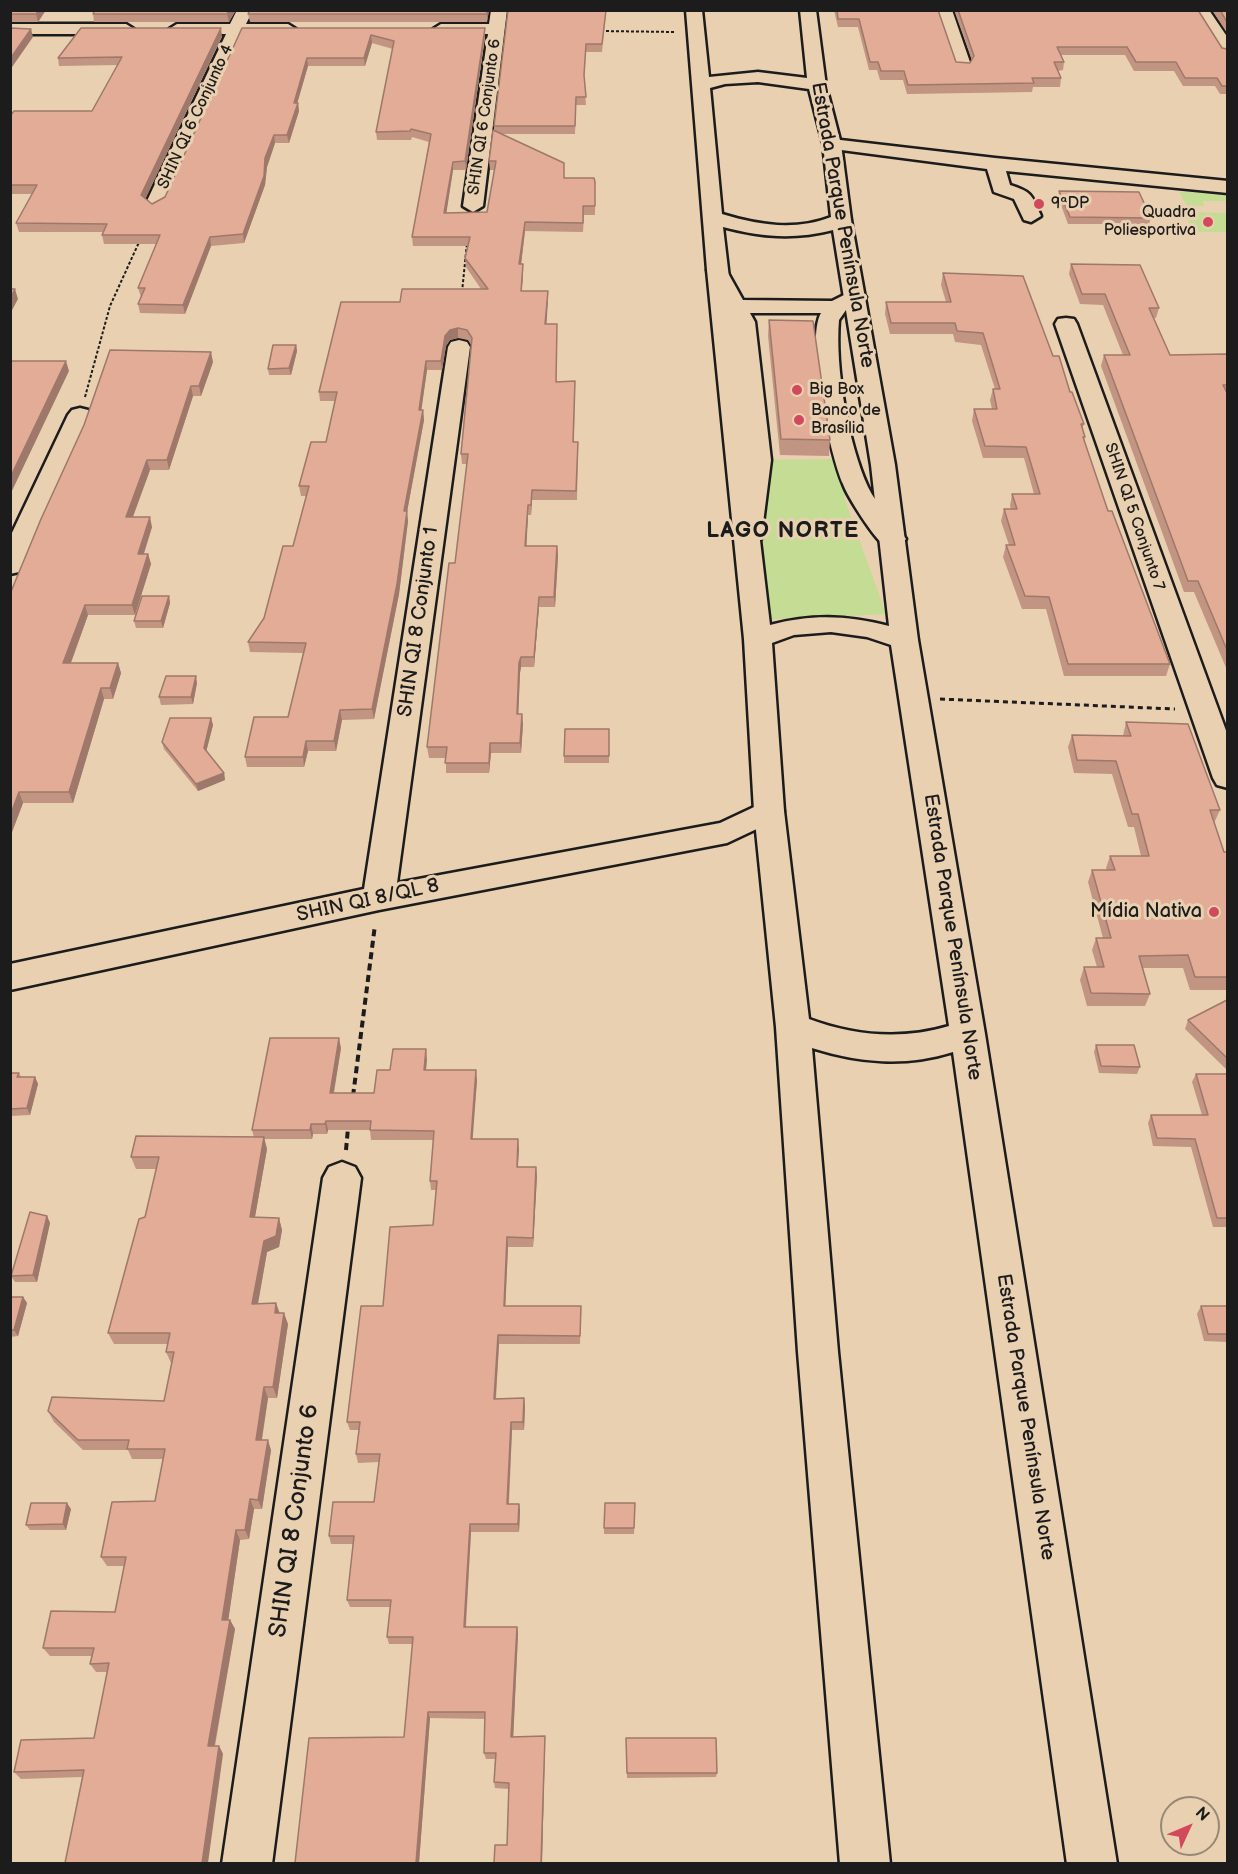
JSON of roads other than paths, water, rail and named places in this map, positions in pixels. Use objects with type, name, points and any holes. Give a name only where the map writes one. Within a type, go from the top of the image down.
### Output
[{"type":"street","name":"SHIN QI 6 Conjunto 4","points":[[155,205],[237,30],[244,10]]},
{"type":"street","name":"SHIN QI 6 Conjunto 6","points":[[473,206],[499,10]]},
{"type":"street","points":[[694,10],[717,270],[758,639],[769,811],[792,1028],[818,1352],[865,1863]]},
{"type":"street","name":"Estrada Parque Península Norte","points":[[808,10],[817,86],[832,149],[841,220],[846,302],[893,539],[904,640],[968,1034],[1092,1863]]},
{"type":"street","points":[[944,10],[963,65]]},
{"type":"street","points":[[1201,10],[1227,51]]},
{"type":"street","points":[[10,29],[141,29]]},
{"type":"street","points":[[165,29],[308,29]]},
{"type":"street","points":[[426,29],[497,29]]},
{"type":"street","points":[[700,86],[719,79],[788,78],[817,86]]},
{"type":"street","points":[[832,149],[877,151],[1227,187]]},
{"type":"street","points":[[995,164],[1001,188],[1022,195],[1031,216]]},
{"type":"street","points":[[714,218],[751,229],[781,231],[821,228],[841,220]]},
{"type":"street","points":[[717,270],[744,322],[759,460],[748,539]]},
{"type":"street","points":[[737,306],[846,302]]},
{"type":"street","name":"SHIN QI 5 Conjunto 7","points":[[1066,324],[1215,710],[1227,778]]},
{"type":"street","name":"SHIN QI 8 Conjunto 1","points":[[379,898],[459,347]]},
{"type":"street","points":[[10,566],[80,415]]},
{"type":"street","points":[[758,639],[786,628],[836,624],[879,630],[904,640]]},
{"type":"street","name":"SHIN QI 8/QL 8","points":[[10,977],[379,898],[727,832],[769,811]]},
{"type":"street","points":[[727,832],[775,854]]},
{"type":"street","points":[[792,1028],[826,1041],[858,1048],[897,1050],[935,1045],[968,1034]]},
{"type":"street","name":"SHIN QI 8 Conjunto 6","points":[[248,1863],[342,1178]]},
{"type":"place","name":"9ªDP","points":[[1039,204]]},
{"type":"place","name":"Quadra Poliesportiva","points":[[1208,222]]},
{"type":"place","name":"Big Box","points":[[797,390]]},
{"type":"place","name":"Banco de Brasília","points":[[799,420]]},
{"type":"place","name":"Mídia Nativa","points":[[1214,912]]},
{"type":"district","name":"LAGO NORTE","points":[[783,531]]}]
